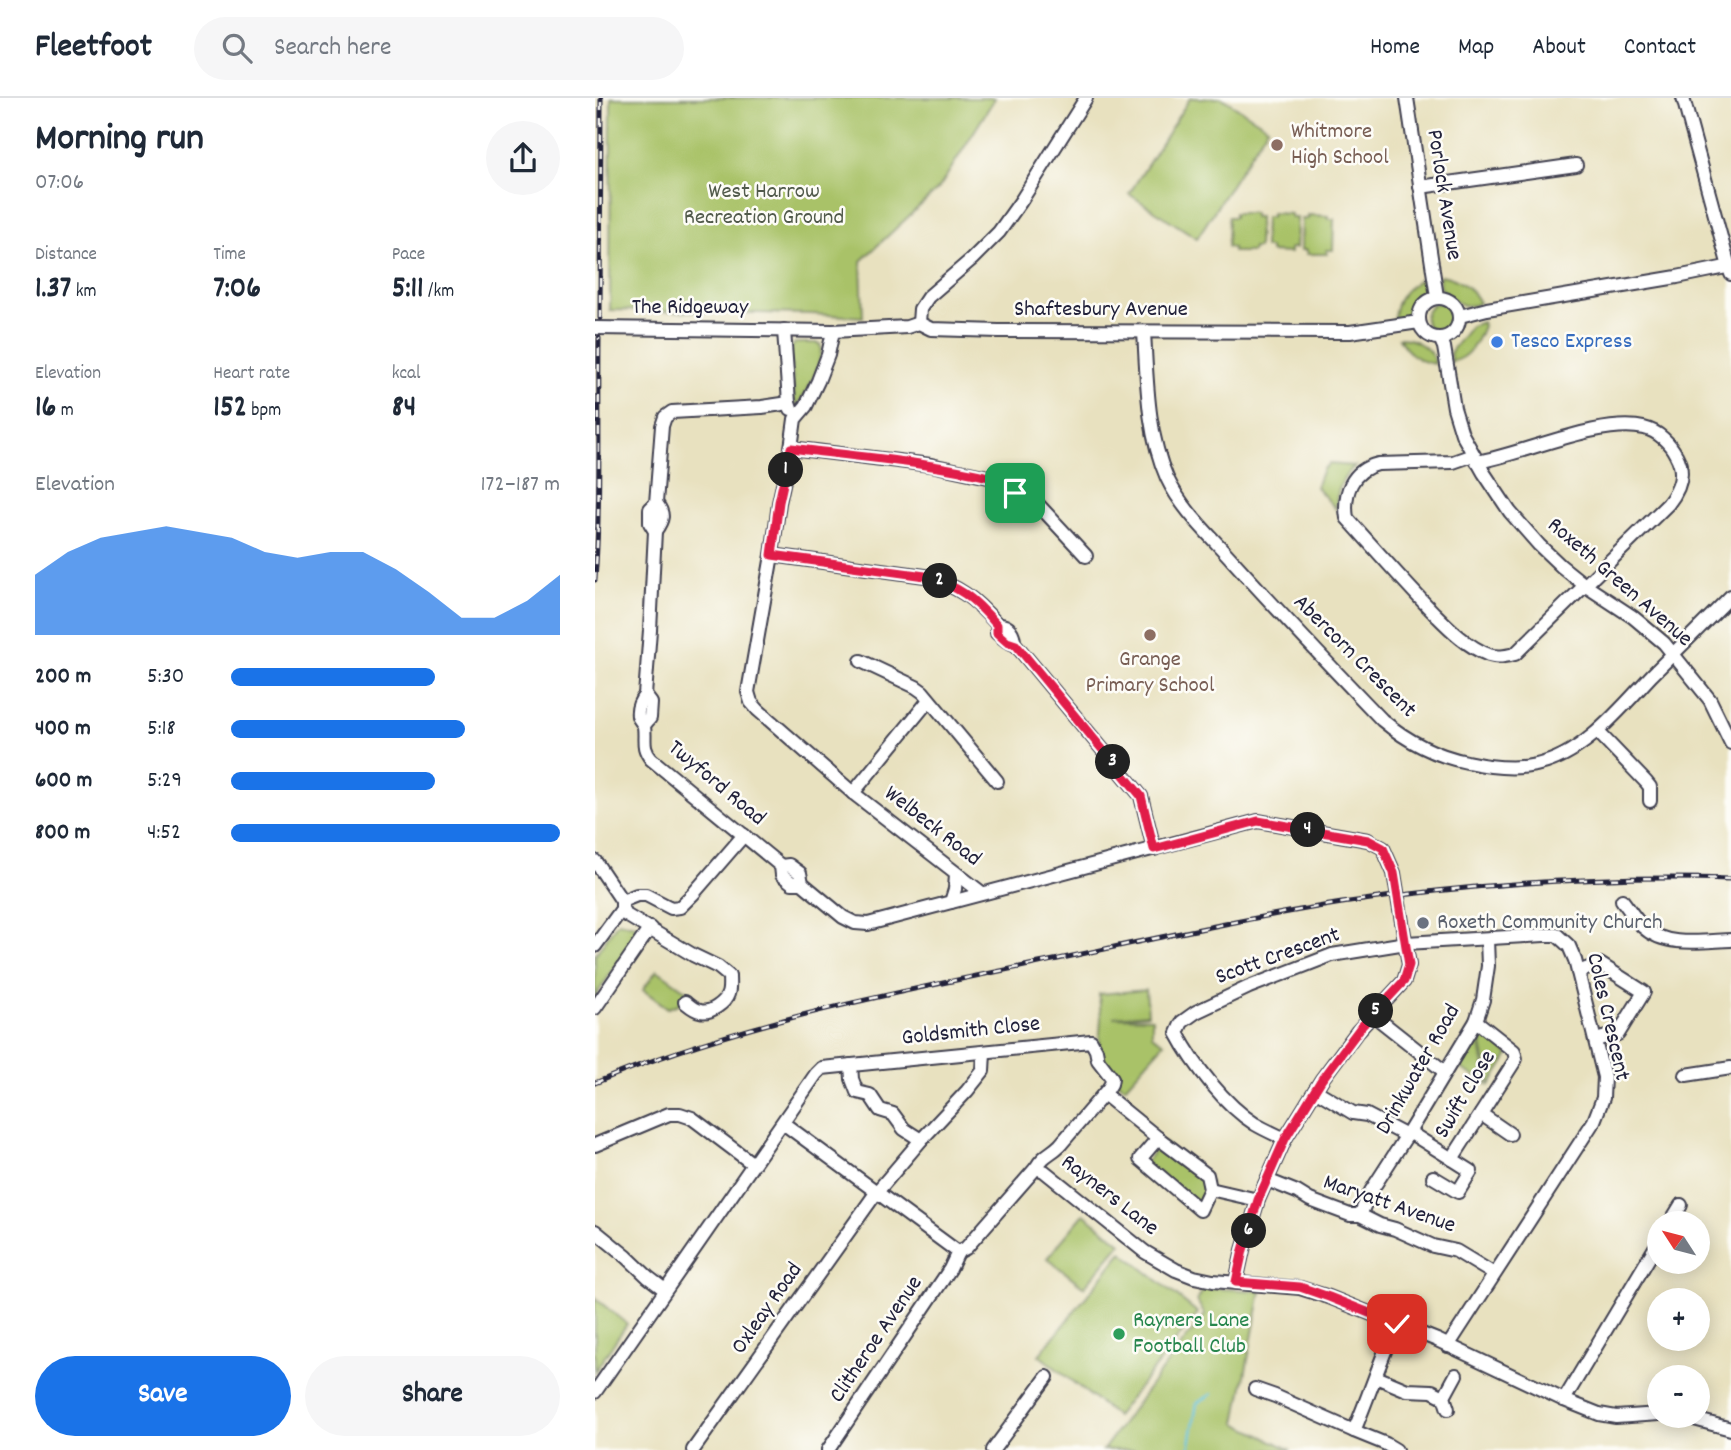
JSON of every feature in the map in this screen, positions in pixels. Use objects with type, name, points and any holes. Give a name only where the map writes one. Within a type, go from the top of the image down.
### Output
[{"type":"street","points":[[919,323],[921,309],[928,297],[999,232],[1086,98]]},
{"type":"street","name":"Porlock Avenue","points":[[1407,98],[1437,297]]},
{"type":"street","points":[[1459,316],[1487,309],[1730,269],[1683,98]]},
{"type":"street","points":[[1420,187],[1576,165]]},
{"type":"street","points":[[1437,297],[1451,301],[1459,316],[1456,329],[1440,338],[1426,334],[1419,322],[1423,305],[1437,297]]},
{"type":"street","name":"Shaftesbury Avenue","points":[[784,330],[833,331],[907,327],[919,323],[931,329],[999,331],[1350,332],[1419,322]]},
{"type":"street","name":"The Ridgeway","points":[[595,328],[784,330]]},
{"type":"street","name":"Welbeck Road","points":[[784,330],[789,403],[795,419],[748,692],[751,702],[758,710],[853,793],[982,893],[1258,821],[1368,840],[1383,848],[1394,873],[1406,943],[1409,965],[1404,981],[1357,1032],[1315,1090],[1285,1139],[1258,1200],[1236,1282]]},
{"type":"street","name":"Welbeck Road","points":[[795,419],[806,406],[818,381],[828,355],[833,331]]},
{"type":"street","name":"Abercorn Crescent","points":[[1144,332],[1149,409],[1168,481],[1192,516],[1292,627],[1382,720],[1417,744],[1458,760],[1496,767],[1538,765],[1558,757],[1598,732],[1731,596]]},
{"type":"street","name":"Roxeth Green Avenue","points":[[1440,338],[1444,346],[1456,420],[1475,458],[1510,512],[1561,566],[1633,617],[1664,643],[1710,700],[1731,743]]},
{"type":"street","name":"Twyford Road","points":[[789,403],[673,412],[665,417],[661,426],[656,503],[662,510],[661,523],[655,531],[645,695],[651,703],[650,718],[643,725],[645,752],[781,866],[789,865],[800,873],[802,883],[843,917],[855,923],[868,924],[982,893]]},
{"type":"street","points":[[1616,426],[1634,426],[1650,429],[1668,443],[1680,465],[1681,475],[1677,493],[1668,504],[1586,586],[1515,654],[1499,657],[1478,650],[1444,622],[1347,518],[1345,505],[1349,487],[1357,474],[1367,466],[1453,462],[1475,458],[1616,426]]},
{"type":"street","points":[[791,448],[931,465],[993,478],[999,475],[1007,476],[1015,480],[1021,492],[1033,499],[1086,556]]},
{"type":"street","points":[[772,555],[925,576],[947,583],[970,596],[997,625],[1007,626],[1013,635],[1014,643],[1141,796],[1154,849]]},
{"type":"street","points":[[861,661],[923,692],[997,781]]},
{"type":"street","points":[[853,793],[929,700]]},
{"type":"street","points":[[1598,732],[1650,787],[1650,801]]},
{"type":"street","points":[[595,946],[622,905],[637,895],[646,895],[671,908],[680,907],[744,835]]},
{"type":"street","points":[[595,861],[626,915],[718,967],[729,976],[729,993],[714,1008],[706,1012],[700,1011],[685,1002]]},
{"type":"street","points":[[951,902],[956,874]]},
{"type":"street","points":[[1622,900],[1643,926],[1664,940],[1731,940]]},
{"type":"street","points":[[595,1008],[650,928]]},
{"type":"street","name":"Coles Crescent","points":[[1406,943],[1557,935],[1569,946],[1578,972],[1604,1077],[1603,1098],[1594,1121],[1448,1346]]},
{"type":"street","name":"Drinkwater Road","points":[[1360,1215],[1371,1191],[1476,1021],[1483,1000],[1488,966],[1487,939]]},
{"type":"street","name":"Scott Crescent","points":[[1285,1139],[1255,1124],[1208,1080],[1177,1033],[1182,1022],[1196,1012],[1249,987],[1332,955],[1406,943]]},
{"type":"street","points":[[1578,972],[1600,964],[1644,992],[1618,1034],[1595,1040]]},
{"type":"street","points":[[1373,1015],[1445,1072]]},
{"type":"street","name":"Swift Close","points":[[1315,1090],[1353,1113],[1367,1115],[1408,1134],[1452,1159],[1516,1059],[1514,1051],[1476,1021]]},
{"type":"street","name":"Goldsmith Close","points":[[783,1123],[818,1071],[827,1067],[1091,1041],[1098,1060],[1112,1078],[1104,1094]]},
{"type":"street","name":"Oxleay Road","points":[[694,1450],[876,1193],[983,1071],[984,1052]]},
{"type":"street","points":[[853,1065],[852,1079],[857,1091],[870,1095],[880,1110],[895,1116],[904,1129],[921,1140]]},
{"type":"street","points":[[1686,1075],[1731,1068]]},
{"type":"street","points":[[1036,1168],[1046,1154],[1060,1145],[1104,1094],[1207,1175],[1210,1189],[1201,1210],[1140,1159],[1158,1138]]},
{"type":"street","points":[[595,1146],[670,1114],[680,1114],[692,1118],[753,1164]]},
{"type":"street","points":[[1481,1114],[1510,1134]]},
{"type":"street","points":[[595,1392],[783,1123],[958,1252]]},
{"type":"street","points":[[1433,1177],[1458,1192],[1471,1171],[1452,1159]]},
{"type":"street","name":"Rayners Lane","points":[[958,1252],[966,1248],[1036,1168],[1044,1171],[1145,1252],[1194,1277],[1213,1281],[1300,1287],[1397,1324],[1599,1414],[1616,1417],[1647,1415]]},
{"type":"street","name":"Maryatt Avenue","points":[[1267,1180],[1310,1200],[1350,1215],[1360,1215],[1433,1246],[1456,1251],[1494,1273]]},
{"type":"street","points":[[1210,1189],[1258,1200]]},
{"type":"street","points":[[1677,1211],[1681,1205]]},
{"type":"street","points":[[595,1231],[665,1290]]},
{"type":"street","name":"Clitheroe Avenue","points":[[828,1450],[950,1269],[958,1252]]},
{"type":"street","points":[[1563,1400],[1647,1261]]},
{"type":"street","points":[[1354,1432],[1379,1363],[1397,1324]]},
{"type":"street","points":[[1376,1377],[1407,1390],[1432,1391],[1446,1403],[1455,1375]]},
{"type":"street","points":[[993,1450],[1047,1377]]},
{"type":"street","points":[[1255,1389],[1396,1450]]},
{"type":"street","points":[[1710,1423],[1731,1429]]},
{"type":"green space","name":"West Harrow Recreation Ground","points":[[611,98],[995,98],[939,188],[861,261],[863,317],[610,310]]},
{"type":"green space","points":[[1190,98],[1222,98],[1268,127],[1197,238],[1129,194]]},
{"type":"green space","points":[[1234,213],[1254,213],[1254,217],[1259,217],[1258,248],[1253,248],[1252,252],[1233,252],[1233,248],[1227,247],[1228,217],[1234,217]]},
{"type":"green space","points":[[1271,213],[1291,214],[1291,218],[1297,218],[1296,248],[1290,248],[1290,253],[1270,252],[1270,248],[1264,248],[1265,217],[1271,217]]},
{"type":"green space","points":[[1308,215],[1334,219],[1333,250],[1327,250],[1327,254],[1307,254],[1307,250],[1301,250],[1302,219],[1308,219]]},
{"type":"green space","points":[[1441,275],[1464,284],[1479,303],[1468,306],[1453,299],[1440,287]]},
{"type":"green space","points":[[1421,279],[1422,292],[1405,316],[1396,320],[1394,318],[1399,300],[1410,286]]},
{"type":"green space","points":[[1440,303],[1446,304],[1454,312],[1454,324],[1446,332],[1440,333],[1434,332],[1426,324],[1425,318],[1426,312],[1434,304]]},
{"type":"green space","points":[[1482,322],[1481,332],[1475,343],[1463,357],[1451,362],[1452,350],[1471,326]]},
{"type":"green space","points":[[1399,338],[1422,345],[1435,364],[1414,356]]},
{"type":"green space","points":[[795,343],[820,344],[821,350],[814,376],[797,405],[790,349]]},
{"type":"green space","points":[[1329,464],[1355,466],[1341,485],[1336,509],[1316,487],[1323,469]]},
{"type":"green space","points":[[620,922],[635,925],[639,931],[595,997],[595,955]]},
{"type":"green space","points":[[657,970],[688,992],[681,1003],[668,1008],[643,990]]},
{"type":"green space","points":[[1146,990],[1148,1014],[1113,1017],[1152,1018],[1152,1035],[1164,1043],[1125,1087],[1112,1078],[1098,1060],[1101,1018],[1099,994]]},
{"type":"green space","points":[[1477,1027],[1487,1084],[1459,1067],[1470,1051],[1464,1047]]},
{"type":"green space","points":[[1479,1029],[1509,1055],[1490,1085]]},
{"type":"green space","points":[[1162,1141],[1210,1183],[1199,1203],[1145,1163]]},
{"type":"green space","points":[[1084,1214],[1121,1243],[1084,1287],[1047,1258]]},
{"type":"green space","name":"Rayners Lane Football Club","points":[[1122,1252],[1198,1313],[1116,1416],[1039,1355]]},
{"type":"green space","points":[[1204,1288],[1261,1291],[1236,1423],[1291,1450],[1103,1450],[1205,1315],[1197,1301]]},
{"type":"green space","points":[[595,1298],[627,1324],[595,1371]]},
{"type":"waterway","points":[[1189,1450],[1197,1403],[1212,1394]]},
{"type":"railway","points":[[600,318],[601,98]]},
{"type":"railway","points":[[595,580],[599,489],[599,338]]},
{"type":"railway","points":[[595,1083],[703,1043],[814,1012],[926,986],[1304,909],[1439,891],[1536,882],[1634,878],[1731,879]]},
{"type":"place","name":"Whitmore High School","points":[[1277,145]]},
{"type":"place","name":"Tesco Express","points":[[1497,342]]},
{"type":"place","name":"Grange Primary School","points":[[1150,635]]},
{"type":"place","name":"Roxeth Community Church","points":[[1423,923]]},
{"type":"place","name":"Rayners Lane Football Club","points":[[1119,1334]]},
{"type":"route","points":[[1015,493],[1000,487],[993,478],[967,471],[791,448],[779,502],[772,555],[925,576],[947,583],[970,596],[997,625],[997,633],[1007,642],[1016,645],[1141,796],[1154,849],[1258,821],[1368,840],[1383,848],[1394,873],[1406,943],[1409,965],[1404,981],[1361,1027],[1322,1079],[1285,1139],[1258,1200],[1236,1282],[1300,1287],[1397,1324]]}]
